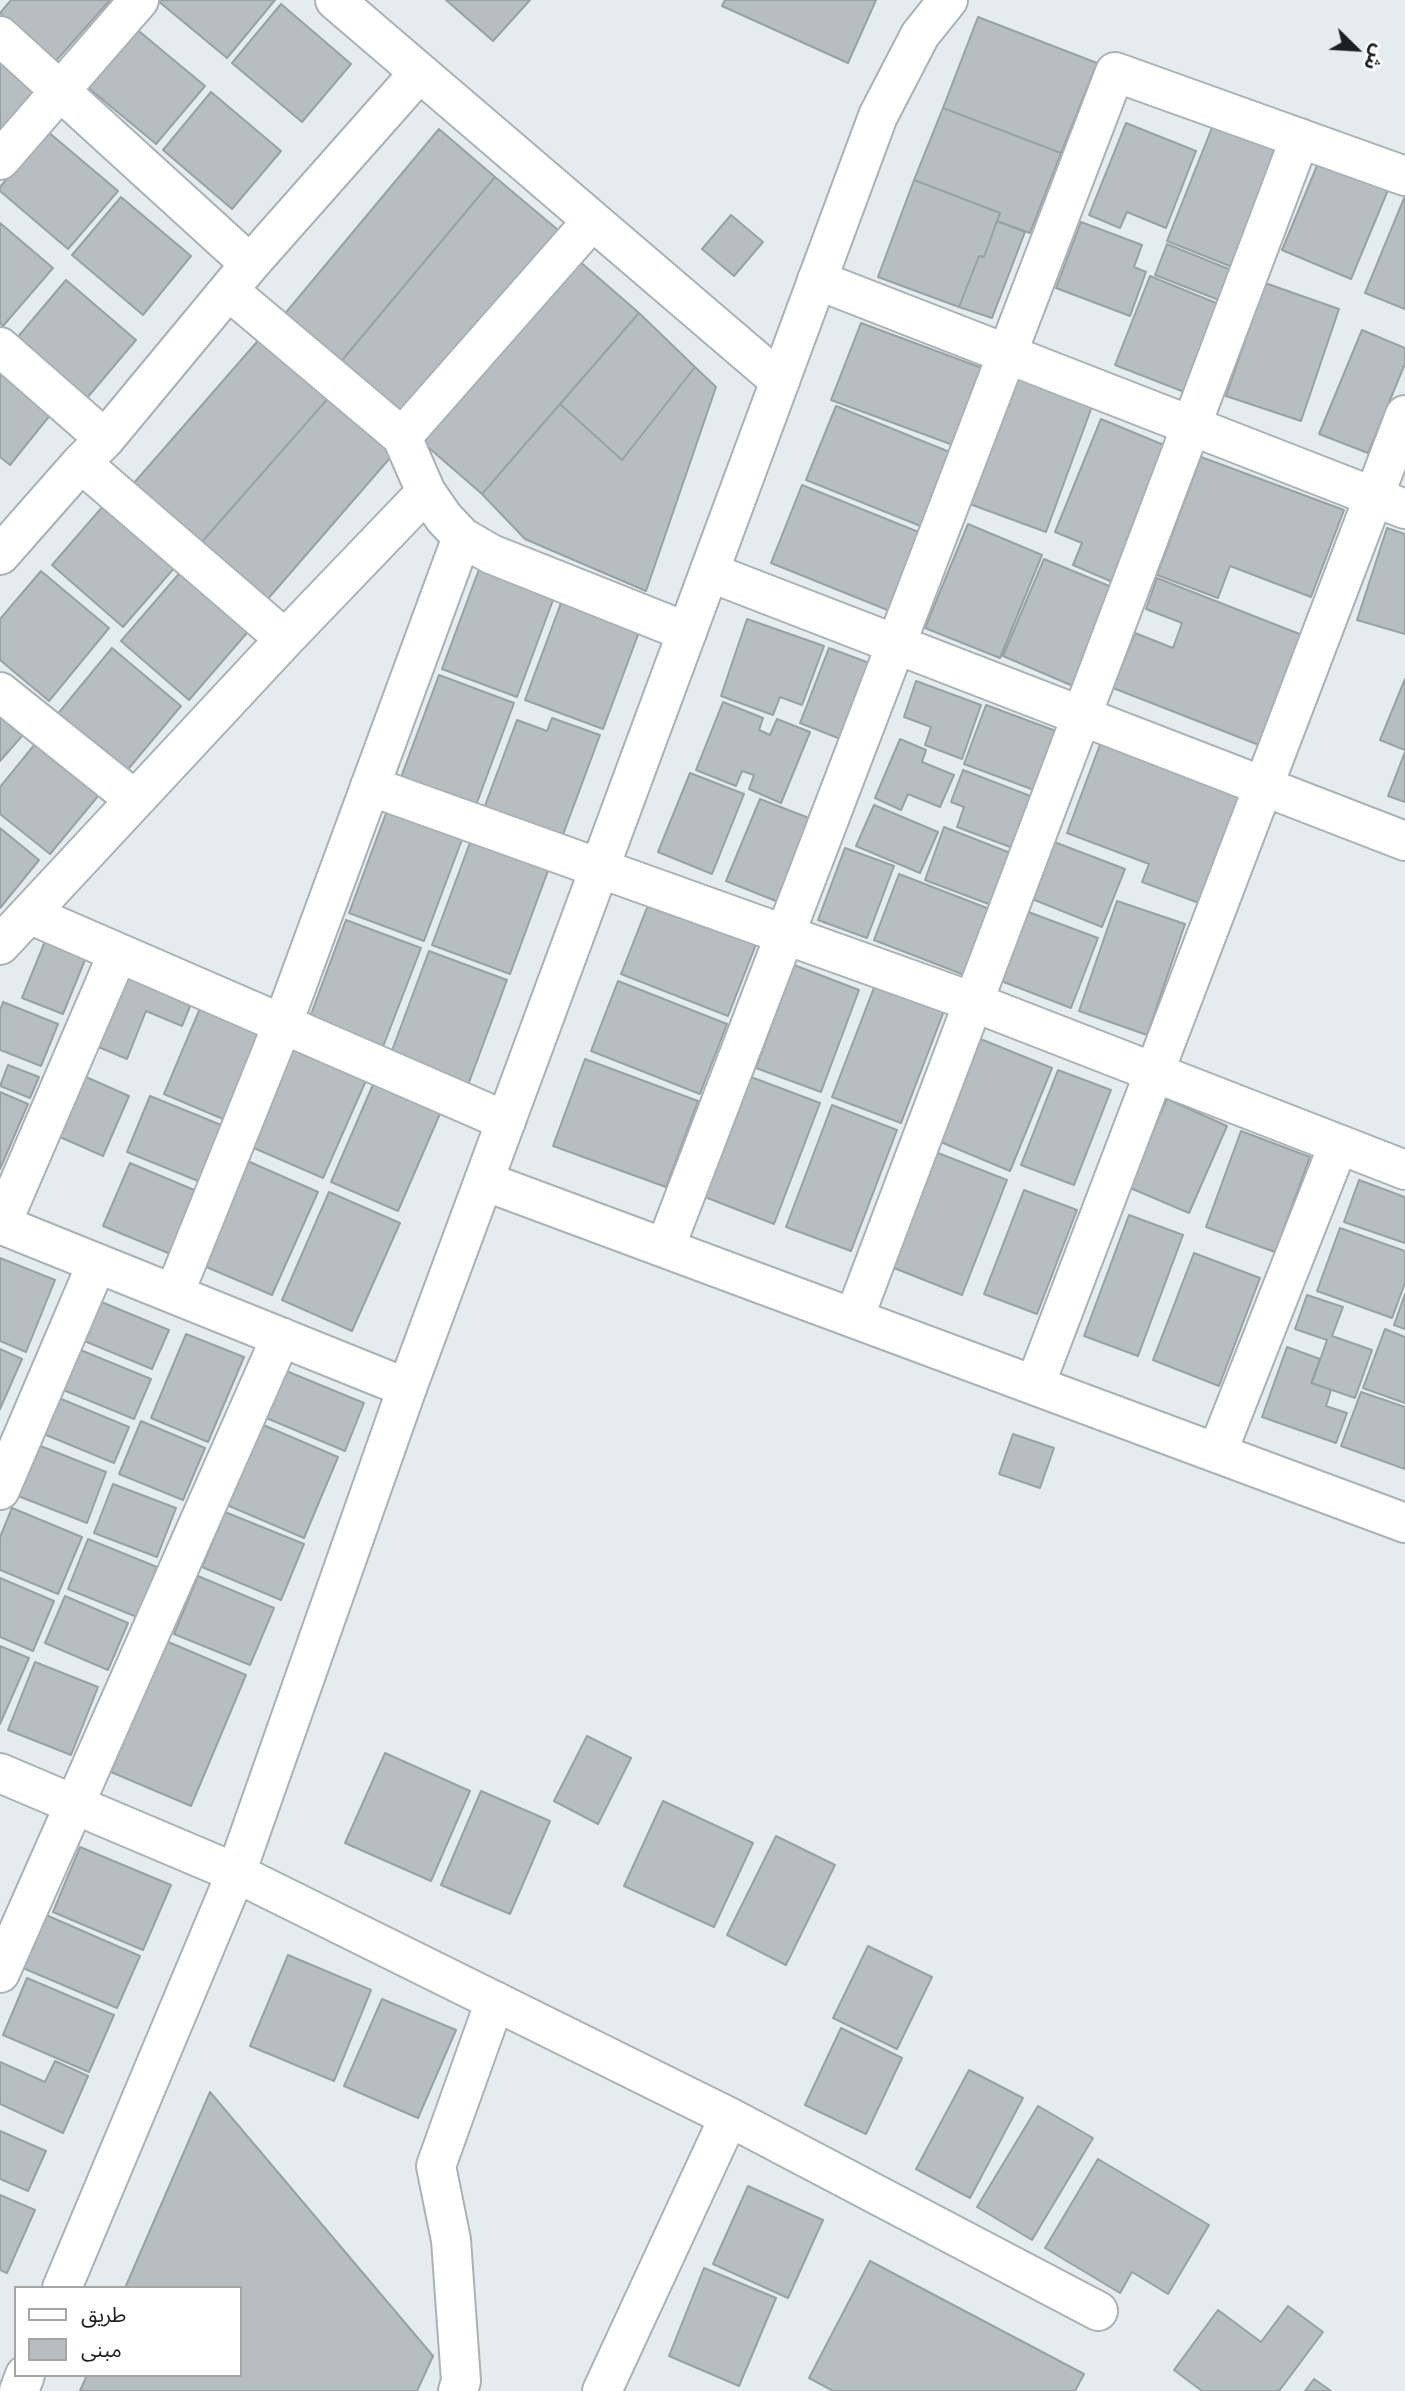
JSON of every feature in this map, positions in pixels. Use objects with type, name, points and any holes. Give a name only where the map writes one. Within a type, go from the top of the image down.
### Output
[{"type":"street","points":[[0,160],[139,0]]},
{"type":"street","points":[[335,0],[780,381]]},
{"type":"street","points":[[63,2286],[236,1873],[407,1388],[878,116],[919,35],[948,0]]},
{"type":"street","points":[[0,36],[61,89],[240,277],[402,436],[426,492],[444,519],[462,537],[491,554],[687,632]]},
{"type":"street","points":[[665,1248],[1115,72],[1405,176]]},
{"type":"street","points":[[0,555],[419,73]]},
{"type":"street","points":[[853,1318],[1300,138]]},
{"type":"street","points":[[402,436],[592,221]]},
{"type":"street","points":[[817,279],[1390,503]]},
{"type":"street","points":[[0,347],[93,451],[285,639]]},
{"type":"street","points":[[1035,1385],[1263,786],[1390,503],[1405,415]]},
{"type":"street","points":[[0,945],[426,492]]},
{"type":"street","points":[[174,1294],[283,1023],[462,537]]},
{"type":"street","points":[[709,572],[1405,841]]},
{"type":"street","points":[[0,692],[135,800]]},
{"type":"street","points":[[370,786],[972,1002],[1405,1170]]},
{"type":"street","points":[[29,914],[506,1121]]},
{"type":"street","points":[[118,953],[1,1224],[407,1388]]},
{"type":"street","points":[[1217,1453],[1338,1146]]},
{"type":"street","points":[[484,1181],[1217,1453],[1402,1514]]},
{"type":"street","points":[[0,1490],[97,1263]]},
{"type":"street","points":[[0,1973],[281,1337]]},
{"type":"street","points":[[0,1773],[236,1873],[729,2116],[1098,2311]]},
{"type":"street","points":[[458,2391],[461,2381],[451,2240],[436,2166],[495,2001]]},
{"type":"street","points":[[602,2391],[729,2116]]},
{"type":"building","points":[[11,0],[110,0],[55,62],[0,13]]},
{"type":"building","points":[[157,0],[275,0],[227,58]]},
{"type":"building","points":[[446,0],[530,0],[493,41]]},
{"type":"building","points":[[725,0],[876,0],[848,63],[722,6]]},
{"type":"building","points":[[281,4],[351,64],[302,122],[232,63]]},
{"type":"building","points":[[978,17],[1097,63],[1061,153],[943,108]]},
{"type":"building","points":[[134,27],[205,86],[156,144],[85,85]]},
{"type":"building","points":[[0,48],[41,84],[0,133]]},
{"type":"building","points":[[211,92],[281,151],[232,209],[163,150]]},
{"type":"building","points":[[943,108],[1061,153],[1030,233],[997,221],[1000,213],[914,180]]},
{"type":"building","points":[[1126,123],[1196,151],[1166,228],[1127,212],[1120,228],[1089,215]]},
{"type":"building","points":[[1213,125],[1278,151],[1232,267],[1167,241]]},
{"type":"building","points":[[439,129],[495,177],[334,370],[278,322]]},
{"type":"building","points":[[47,131],[118,191],[68,249],[0,191],[0,187]]},
{"type":"building","points":[[1319,161],[1388,190],[1351,279],[1282,250]]},
{"type":"building","points":[[495,177],[558,230],[396,423],[334,370]]},
{"type":"building","points":[[914,180],[1000,213],[984,257],[979,256],[959,307],[878,277]]},
{"type":"building","points":[[1405,196],[1405,309],[1365,293]]},
{"type":"building","points":[[121,197],[191,256],[143,315],[72,255]]},
{"type":"building","points":[[731,215],[763,242],[734,276],[702,249]]},
{"type":"building","points":[[997,221],[1025,232],[992,318],[959,307],[979,256],[984,257]]},
{"type":"building","points":[[1081,222],[1142,245],[1134,267],[1146,272],[1130,316],[1056,288]]},
{"type":"building","points":[[0,223],[53,268],[3,326],[0,323]]},
{"type":"building","points":[[1167,244],[1236,272],[1224,302],[1155,275]]},
{"type":"building","points":[[578,260],[639,313],[482,494],[421,441]]},
{"type":"building","points":[[1150,276],[1221,305],[1187,393],[1115,365]]},
{"type":"building","points":[[66,280],[136,340],[87,398],[17,338]]},
{"type":"building","points":[[1265,283],[1339,309],[1301,421],[1226,396]]},
{"type":"building","points":[[639,313],[695,367],[622,460],[560,404]]},
{"type":"building","points":[[861,323],[982,368],[953,445],[831,400]]},
{"type":"building","points":[[1362,330],[1405,348],[1405,364],[1368,453],[1319,434]]},
{"type":"building","points":[[263,335],[331,395],[194,551],[127,491]]},
{"type":"building","points":[[0,364],[55,409],[10,465],[0,457]]},
{"type":"building","points":[[695,367],[716,387],[646,591],[525,539],[482,494],[560,404],[622,460]]},
{"type":"building","points":[[1015,371],[1094,401],[1046,532],[967,503]]},
{"type":"building","points":[[331,395],[396,451],[260,608],[194,551]]},
{"type":"building","points":[[836,406],[952,453],[923,527],[806,480]]},
{"type":"building","points":[[1101,419],[1171,448],[1115,583],[1073,565],[1082,543],[1055,532]]},
{"type":"building","points":[[1201,457],[1344,510],[1311,597],[1230,566],[1218,598],[1157,575]]},
{"type":"building","points":[[802,485],[921,533],[890,611],[771,563]]},
{"type":"building","points":[[111,497],[182,559],[123,627],[52,565]]},
{"type":"building","points":[[968,524],[1042,555],[1000,658],[925,628]]},
{"type":"building","points":[[1387,528],[1405,534],[1405,634],[1357,620]]},
{"type":"building","points":[[1044,559],[1114,588],[1073,686],[1003,656]]},
{"type":"building","points":[[481,564],[556,592],[517,697],[442,669]]},
{"type":"building","points":[[184,568],[252,627],[189,700],[121,641]]},
{"type":"building","points":[[41,571],[109,628],[49,701],[0,660],[0,619]]},
{"type":"building","points":[[1157,578],[1302,635],[1259,745],[1113,688],[1135,633],[1173,648],[1182,623],[1146,609]]},
{"type":"building","points":[[564,595],[642,624],[603,729],[525,700]]},
{"type":"building","points":[[747,619],[824,646],[802,705],[780,697],[773,715],[721,696]]},
{"type":"building","points":[[112,648],[181,706],[124,774],[56,716]]},
{"type":"building","points":[[829,648],[872,664],[843,740],[800,723]]},
{"type":"building","points":[[439,675],[514,703],[475,808],[400,780]]},
{"type":"building","points":[[1405,679],[1405,750],[1380,740]]},
{"type":"building","points":[[916,681],[981,705],[962,759],[925,745],[931,727],[904,717]]},
{"type":"building","points":[[0,701],[30,727],[0,761]]},
{"type":"building","points":[[723,702],[763,718],[759,730],[770,735],[777,719],[810,732],[781,803],[749,789],[754,775],[742,771],[736,786],[696,770]]},
{"type":"building","points":[[986,705],[1056,731],[1034,790],[964,764]]},
{"type":"building","points":[[552,718],[600,735],[561,840],[483,811],[517,720],[547,731]]},
{"type":"building","points":[[44,733],[108,784],[50,854],[0,814],[0,787]]},
{"type":"building","points":[[900,739],[926,750],[922,762],[954,775],[940,807],[908,794],[901,810],[875,798]]},
{"type":"building","points":[[1101,742],[1239,795],[1199,903],[1142,882],[1149,864],[1067,833]]},
{"type":"building","points":[[1405,752],[1405,802],[1388,796]]},
{"type":"building","points":[[963,770],[1033,797],[1013,848],[957,827],[964,807],[951,802]]},
{"type":"building","points":[[690,773],[744,794],[712,874],[658,852]]},
{"type":"building","points":[[760,799],[814,820],[781,903],[726,881]]},
{"type":"building","points":[[874,805],[938,832],[920,873],[856,846]]},
{"type":"building","points":[[388,808],[463,837],[424,941],[349,913]]},
{"type":"building","points":[[944,827],[1013,854],[994,906],[925,880]]},
{"type":"building","points":[[0,828],[39,860],[0,908]]},
{"type":"building","points":[[471,840],[549,868],[510,974],[432,945]]},
{"type":"building","points":[[1049,840],[1125,869],[1102,927],[1027,897]]},
{"type":"building","points":[[845,848],[894,866],[867,938],[818,920]]},
{"type":"building","points":[[899,874],[992,910],[967,976],[874,940]]},
{"type":"building","points":[[650,900],[757,942],[728,1016],[621,974]]},
{"type":"building","points":[[1117,901],[1185,924],[1147,1035],[1079,1011]]},
{"type":"building","points":[[1023,910],[1098,938],[1071,1008],[996,979]]},
{"type":"building","points":[[346,920],[421,948],[381,1052],[307,1025]]},
{"type":"building","points":[[48,934],[89,950],[63,1014],[22,998]]},
{"type":"building","points":[[429,951],[507,980],[468,1085],[390,1056]]},
{"type":"building","points":[[122,964],[195,994],[182,1026],[146,1011],[127,1059],[89,1043]]},
{"type":"building","points":[[794,965],[859,990],[821,1092],[756,1068]]},
{"type":"building","points":[[618,981],[727,1024],[700,1094],[591,1051]]},
{"type":"building","points":[[875,985],[944,1011],[901,1123],[832,1097]]},
{"type":"building","points":[[204,999],[270,1027],[230,1122],[164,1094]]},
{"type":"building","points":[[3,1002],[58,1024],[41,1066],[0,1050],[0,1010]]},
{"type":"building","points":[[978,1038],[1052,1068],[1010,1171],[936,1140]]},
{"type":"building","points":[[292,1043],[368,1076],[323,1178],[247,1145]]},
{"type":"building","points":[[585,1059],[698,1101],[666,1187],[553,1146]]},
{"type":"building","points":[[8,1065],[39,1077],[30,1098],[0,1086]]},
{"type":"building","points":[[1058,1070],[1111,1090],[1074,1185],[1021,1165]]},
{"type":"building","points":[[77,1073],[129,1096],[103,1156],[51,1133]]},
{"type":"building","points":[[751,1077],[820,1103],[774,1224],[705,1197]]},
{"type":"building","points":[[375,1080],[442,1109],[398,1211],[331,1182]]},
{"type":"building","points":[[0,1092],[28,1104],[0,1169]]},
{"type":"building","points":[[150,1096],[226,1127],[203,1183],[127,1152]]},
{"type":"building","points":[[1167,1099],[1227,1126],[1189,1213],[1128,1187]]},
{"type":"building","points":[[832,1105],[897,1130],[851,1251],[786,1227]]},
{"type":"building","points":[[1241,1131],[1310,1157],[1275,1252],[1206,1227]]},
{"type":"building","points":[[933,1151],[1007,1180],[962,1295],[889,1266]]},
{"type":"building","points":[[243,1159],[318,1192],[272,1295],[197,1263]]},
{"type":"building","points":[[130,1163],[199,1192],[173,1255],[103,1226]]},
{"type":"building","points":[[1359,1180],[1405,1197],[1405,1243],[1344,1222]]},
{"type":"building","points":[[1024,1190],[1077,1210],[1037,1314],[984,1294]]},
{"type":"building","points":[[329,1192],[400,1223],[352,1331],[282,1300]]},
{"type":"building","points":[[1129,1215],[1183,1235],[1138,1356],[1084,1336]]},
{"type":"building","points":[[1340,1228],[1405,1251],[1405,1283],[1392,1318],[1317,1291]]},
{"type":"building","points":[[1194,1253],[1260,1278],[1219,1386],[1153,1360]]},
{"type":"building","points":[[0,1258],[55,1280],[26,1352],[0,1341]]},
{"type":"building","points":[[1405,1294],[1405,1329],[1394,1325]]},
{"type":"building","points":[[1307,1295],[1343,1307],[1332,1336],[1372,1350],[1355,1398],[1312,1383],[1327,1340],[1295,1329]]},
{"type":"building","points":[[99,1301],[169,1330],[152,1369],[82,1340]]},
{"type":"building","points":[[1385,1329],[1405,1337],[1405,1403],[1363,1388]]},
{"type":"building","points":[[186,1334],[244,1357],[208,1442],[151,1418]]},
{"type":"building","points":[[1287,1347],[1320,1359],[1311,1383],[1331,1390],[1326,1406],[1347,1413],[1336,1443],[1262,1417]]},
{"type":"building","points":[[0,1349],[22,1359],[0,1409]]},
{"type":"building","points":[[78,1349],[151,1379],[134,1419],[61,1389]]},
{"type":"building","points":[[284,1370],[364,1403],[345,1451],[264,1417]]},
{"type":"building","points":[[1361,1392],[1405,1407],[1405,1469],[1341,1446]]},
{"type":"building","points":[[54,1396],[129,1427],[114,1463],[39,1432]]},
{"type":"building","points":[[141,1421],[205,1448],[183,1500],[119,1474]]},
{"type":"building","points":[[261,1424],[338,1457],[304,1538],[227,1505]]},
{"type":"building","points":[[1013,1434],[1054,1448],[1040,1488],[999,1474]]},
{"type":"building","points":[[33,1443],[106,1472],[87,1523],[13,1494]]},
{"type":"building","points":[[113,1484],[176,1508],[157,1557],[94,1533]]},
{"type":"building","points":[[12,1508],[82,1537],[58,1594],[0,1570],[0,1537]]},
{"type":"building","points":[[225,1512],[304,1544],[281,1600],[202,1567]]},
{"type":"building","points":[[88,1539],[157,1567],[137,1617],[68,1589]]},
{"type":"building","points":[[198,1576],[274,1608],[250,1665],[174,1634]]},
{"type":"building","points":[[0,1578],[54,1601],[33,1651],[0,1637]]},
{"type":"building","points":[[65,1596],[128,1623],[108,1670],[45,1643]]},
{"type":"building","points":[[166,1641],[246,1675],[191,1806],[111,1772]]},
{"type":"building","points":[[0,1646],[29,1658],[0,1724]]},
{"type":"building","points":[[35,1662],[98,1687],[71,1755],[8,1730]]},
{"type":"building","points":[[587,1736],[631,1758],[598,1824],[554,1801]]},
{"type":"building","points":[[385,1753],[470,1791],[431,1881],[345,1843]]},
{"type":"building","points":[[481,1791],[550,1821],[510,1914],[441,1885]]},
{"type":"building","points":[[663,1801],[753,1843],[714,1927],[624,1886]]},
{"type":"building","points":[[776,1836],[835,1865],[786,1965],[727,1935]]},
{"type":"building","points":[[80,1847],[171,1885],[143,1950],[53,1912]]},
{"type":"building","points":[[46,1915],[140,1956],[117,2008],[23,1968]]},
{"type":"building","points":[[868,1946],[932,1977],[897,2049],[833,2018]]},
{"type":"building","points":[[288,1955],[371,1990],[334,2081],[250,2046]]},
{"type":"building","points":[[27,1978],[114,2015],[89,2072],[3,2035]]},
{"type":"building","points":[[382,1999],[456,2030],[418,2118],[344,2086]]},
{"type":"building","points":[[841,2028],[902,2058],[866,2134],[805,2105]]},
{"type":"building","points":[[55,2061],[88,2076],[63,2133],[0,2104],[0,2062],[45,2082]]},
{"type":"building","points":[[969,2070],[1023,2098],[970,2198],[916,2169]]},
{"type":"building","points":[[210,2092],[433,2356],[417,2391],[80,2391],[86,2377],[242,2377],[242,2286],[126,2286]]},
{"type":"building","points":[[1038,2106],[1093,2138],[1032,2240],[977,2207]]},
{"type":"building","points":[[0,2131],[46,2151],[28,2191],[0,2179]]},
{"type":"building","points":[[1098,2159],[1209,2225],[1168,2294],[1132,2272],[1120,2293],[1045,2248]]},
{"type":"building","points":[[748,2186],[823,2220],[788,2298],[713,2264]]},
{"type":"building","points":[[0,2195],[35,2210],[7,2273],[0,2270]]},
{"type":"building","points":[[870,2261],[1084,2374],[1075,2391],[833,2391],[809,2378]]},
{"type":"building","points":[[704,2268],[776,2298],[739,2386],[669,2356]]},
{"type":"building","points":[[1288,2306],[1323,2332],[1279,2391],[1202,2391],[1174,2370],[1218,2310],[1261,2342]]},
{"type":"building","points":[[1314,2379],[1331,2391],[1305,2391]]}]
